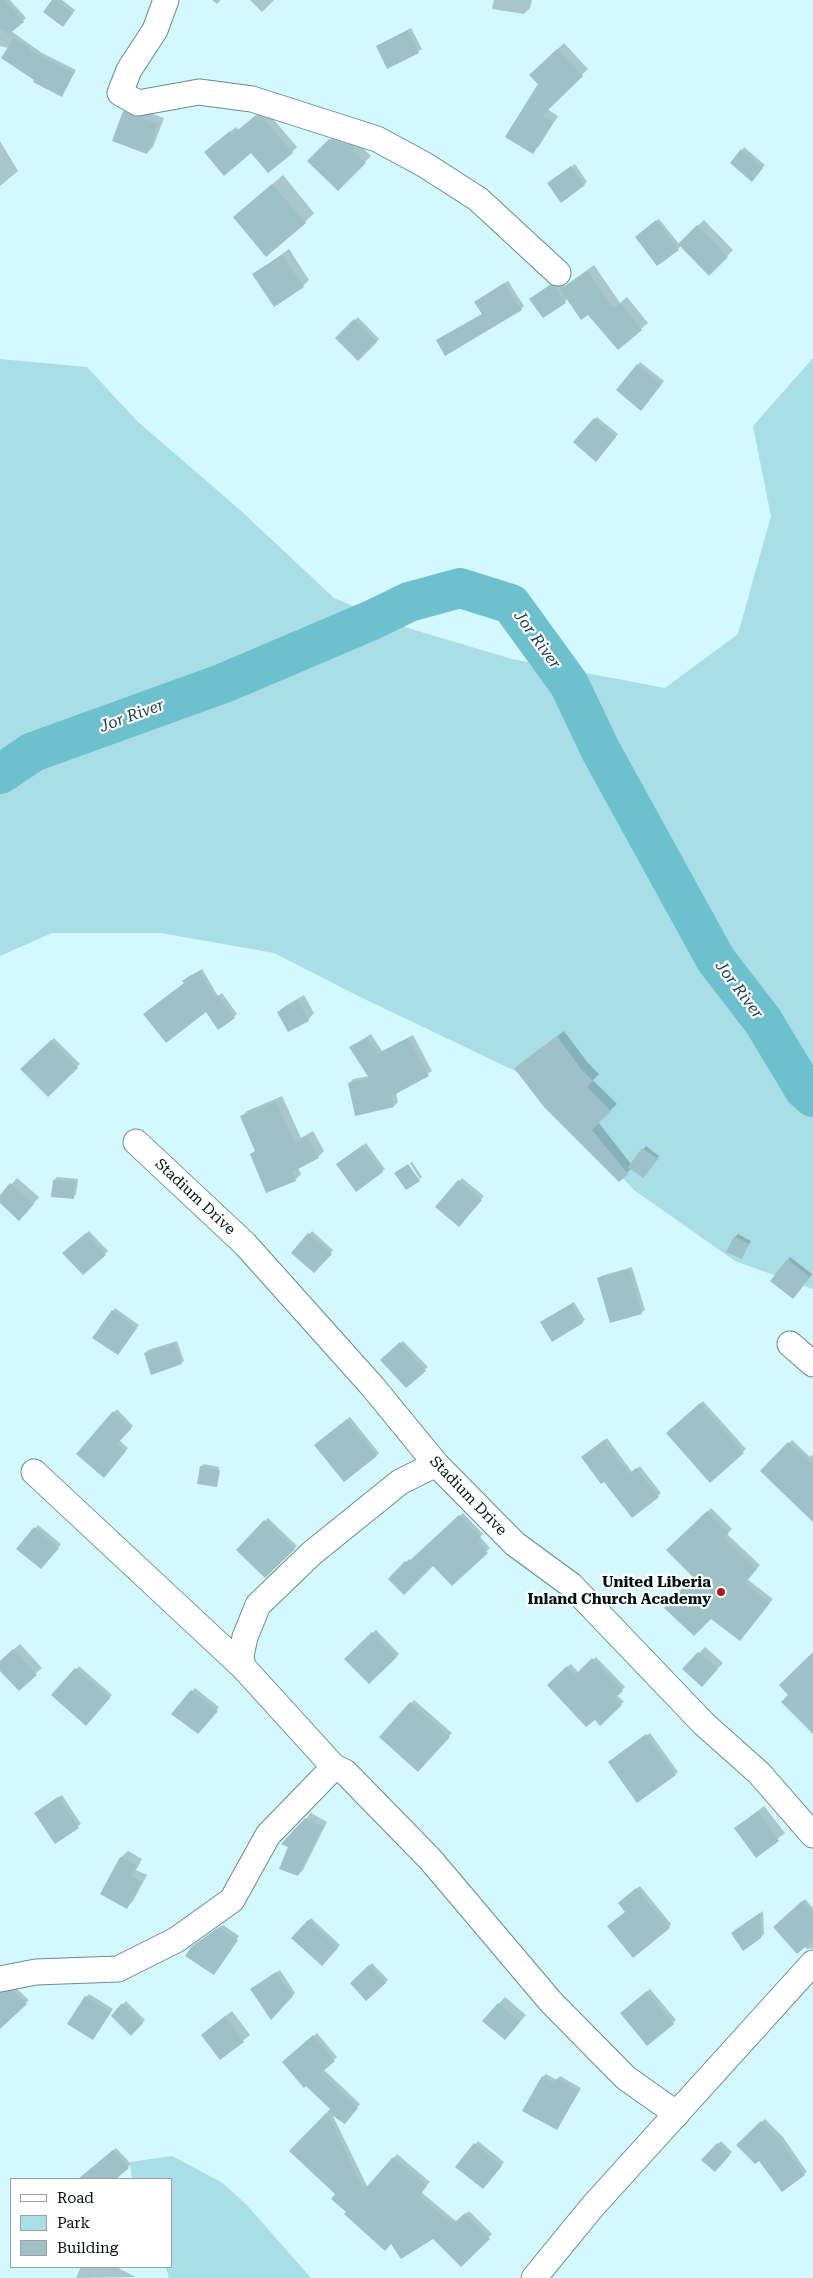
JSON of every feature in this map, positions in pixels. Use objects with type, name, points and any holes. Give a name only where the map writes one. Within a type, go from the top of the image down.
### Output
[{"type":"street","points":[[166,0],[155,30],[130,70],[120,93],[138,103],[199,92],[252,99],[377,139],[425,165],[478,198],[558,273]]},
{"type":"street","name":"Stadium Drive","points":[[136,1142],[245,1244],[373,1387],[436,1464],[515,1544],[571,1585],[704,1724],[759,1773],[813,1835]]},
{"type":"street","points":[[790,1344],[813,1364]]},
{"type":"street","points":[[242,1667],[241,1656],[245,1637],[258,1605],[312,1553],[400,1482],[436,1464]]},
{"type":"street","points":[[34,1472],[242,1667],[334,1767],[346,1772],[430,1859],[551,2002],[626,2078],[677,2114]]},
{"type":"street","points":[[0,1979],[36,1972],[118,1969],[176,1940],[232,1900],[268,1835],[334,1767]]},
{"type":"street","points":[[534,2278],[593,2206],[813,1962]]},
{"type":"green space","points":[[813,358],[813,1289],[735,1261],[634,1190],[528,1077],[356,995],[274,953],[161,933],[52,933],[0,956],[0,359],[87,367],[137,421],[240,510],[334,598],[401,626],[512,659],[665,688],[738,634],[771,516],[753,426]]},
{"type":"green space","points":[[172,2156],[221,2182],[245,2203],[311,2278],[169,2278],[166,2268],[172,2268],[172,2178],[132,2178],[130,2162]]},
{"type":"building","points":[[0,0],[5,0],[24,22],[8,35],[3,29],[0,29]]},
{"type":"building","points":[[52,0],[56,0],[73,13],[63,27],[43,12]]},
{"type":"building","points":[[408,30],[419,53],[387,69],[376,46]]},
{"type":"building","points":[[14,38],[30,48],[29,50],[74,73],[62,97],[33,82],[34,80],[1,58]]},
{"type":"building","points":[[557,49],[583,76],[542,116],[553,122],[533,154],[505,137],[538,84],[529,75]]},
{"type":"building","points":[[123,111],[158,124],[147,154],[112,141]]},
{"type":"building","points":[[256,115],[263,118],[293,153],[268,173],[251,153],[224,176],[204,152],[230,131],[233,134]]},
{"type":"building","points":[[329,139],[356,147],[352,150],[366,163],[338,191],[307,161]]},
{"type":"building","points":[[741,149],[763,168],[752,182],[730,163]]},
{"type":"building","points":[[571,166],[585,185],[561,203],[547,183]]},
{"type":"building","points":[[272,184],[306,223],[266,257],[233,217]]},
{"type":"building","points":[[656,220],[679,250],[657,266],[635,237]]},
{"type":"building","points":[[697,225],[728,257],[709,276],[678,244]]},
{"type":"building","points":[[282,255],[304,287],[274,307],[252,274]]},
{"type":"building","points":[[588,271],[613,308],[620,303],[642,330],[618,350],[588,315],[581,320],[560,289]]},
{"type":"building","points":[[504,283],[522,310],[445,356],[436,340],[482,314],[474,302]]},
{"type":"building","points":[[550,285],[555,287],[566,303],[543,318],[529,299]]},
{"type":"building","points":[[354,319],[377,342],[358,361],[335,338]]},
{"type":"building","points":[[637,364],[662,384],[641,411],[616,390]]},
{"type":"building","points":[[594,418],[616,437],[596,462],[573,442]]},
{"type":"building","points":[[199,971],[215,997],[218,995],[235,1018],[218,1030],[206,1012],[166,1043],[143,1014],[184,983],[182,981]]},
{"type":"building","points":[[298,1000],[309,1021],[288,1032],[277,1012]]},
{"type":"building","points":[[557,1036],[581,1069],[593,1081],[587,1087],[611,1111],[592,1130],[628,1174],[619,1182],[544,1107],[514,1068]]},
{"type":"building","points":[[367,1037],[378,1054],[408,1038],[429,1076],[392,1096],[394,1107],[355,1116],[348,1083],[369,1078],[349,1047]]},
{"type":"building","points":[[51,1040],[78,1068],[48,1097],[20,1069]]},
{"type":"building","points":[[276,1101],[295,1143],[307,1136],[319,1158],[292,1172],[296,1181],[266,1193],[250,1154],[255,1151],[240,1116]]},
{"type":"building","points":[[363,1145],[383,1172],[356,1192],[336,1164]]},
{"type":"building","points":[[642,1148],[658,1159],[643,1178],[628,1167]]},
{"type":"building","points":[[408,1164],[420,1181],[406,1190],[394,1173]]},
{"type":"building","points":[[53,1180],[75,1182],[74,1199],[51,1197]]},
{"type":"building","points":[[458,1180],[482,1200],[459,1227],[435,1207]]},
{"type":"building","points":[[10,1183],[34,1204],[19,1221],[0,1203],[0,1195]]},
{"type":"building","points":[[86,1233],[106,1255],[83,1275],[62,1253]]},
{"type":"building","points":[[308,1233],[332,1254],[314,1273],[291,1253]]},
{"type":"building","points":[[734,1236],[749,1244],[742,1259],[726,1252]]},
{"type":"building","points":[[787,1259],[810,1277],[793,1299],[770,1281]]},
{"type":"building","points":[[629,1269],[642,1314],[610,1323],[597,1278]]},
{"type":"building","points":[[571,1304],[583,1323],[552,1342],[540,1322]]},
{"type":"building","points":[[112,1310],[137,1328],[118,1355],[92,1338]]},
{"type":"building","points":[[400,1342],[426,1371],[406,1388],[380,1360]]},
{"type":"building","points":[[174,1343],[182,1364],[151,1375],[144,1353]]},
{"type":"building","points":[[700,1403],[744,1453],[710,1483],[666,1433]]},
{"type":"building","points":[[113,1411],[131,1429],[117,1444],[126,1451],[104,1478],[76,1454]]},
{"type":"building","points":[[347,1419],[377,1456],[344,1482],[314,1445]]},
{"type":"building","points":[[604,1440],[629,1474],[636,1468],[659,1497],[632,1518],[604,1482],[601,1484],[581,1457]]},
{"type":"building","points":[[788,1442],[813,1465],[813,1522],[760,1471]]},
{"type":"building","points":[[200,1466],[220,1470],[217,1487],[197,1484]]},
{"type":"building","points":[[707,1511],[729,1533],[724,1538],[757,1569],[745,1583],[770,1603],[740,1641],[711,1619],[694,1636],[664,1608],[693,1577],[666,1550]]},
{"type":"building","points":[[459,1515],[481,1538],[477,1541],[488,1553],[452,1586],[433,1566],[404,1595],[388,1579],[405,1561],[407,1563]]},
{"type":"building","points":[[264,1520],[295,1549],[265,1578],[236,1550]]},
{"type":"building","points":[[34,1527],[59,1548],[41,1569],[16,1549]]},
{"type":"building","points":[[372,1632],[397,1657],[369,1684],[344,1659]]},
{"type":"building","points":[[13,1649],[37,1675],[19,1691],[0,1671],[0,1661]]},
{"type":"building","points":[[698,1652],[718,1669],[702,1687],[682,1669]]},
{"type":"building","points":[[813,1652],[813,1734],[781,1702],[788,1695],[779,1685]]},
{"type":"building","points":[[592,1658],[623,1691],[615,1698],[622,1705],[600,1726],[595,1720],[586,1727],[547,1685],[567,1666],[575,1675]]},
{"type":"building","points":[[75,1668],[110,1698],[86,1726],[51,1695]]},
{"type":"building","points":[[191,1690],[218,1711],[198,1734],[171,1714]]},
{"type":"building","points":[[410,1702],[450,1737],[418,1772],[379,1737]]},
{"type":"building","points":[[646,1734],[676,1775],[637,1803],[608,1762]]},
{"type":"building","points":[[58,1797],[79,1828],[55,1844],[34,1813]]},
{"type":"building","points":[[758,1811],[779,1841],[756,1858],[734,1828]]},
{"type":"building","points":[[305,1818],[323,1827],[298,1876],[279,1869],[288,1847],[281,1844]]},
{"type":"building","points":[[120,1857],[137,1865],[131,1876],[142,1882],[127,1909],[100,1894]]},
{"type":"building","points":[[636,1888],[670,1928],[633,1958],[607,1926],[625,1912],[618,1903]]},
{"type":"building","points":[[802,1901],[813,1913],[813,1940],[797,1954],[773,1927]]},
{"type":"building","points":[[760,1913],[761,1938],[743,1951],[731,1933]]},
{"type":"building","points":[[308,1920],[338,1948],[322,1966],[291,1938]]},
{"type":"building","points":[[219,1927],[238,1940],[214,1975],[185,1956],[191,1947]]},
{"type":"building","points":[[369,1965],[386,1983],[366,2001],[350,1983]]},
{"type":"building","points":[[276,1972],[293,1996],[271,2020],[250,1989]]},
{"type":"building","points":[[14,1991],[27,2004],[0,2029],[0,1993]]},
{"type":"building","points":[[647,1991],[674,2024],[647,2046],[620,2013]]},
{"type":"building","points":[[85,1996],[111,2012],[93,2040],[67,2024]]},
{"type":"building","points":[[122,2003],[143,2023],[131,2036],[111,2016]]},
{"type":"building","points":[[498,2003],[520,2022],[505,2040],[482,2021]]},
{"type":"building","points":[[225,2016],[244,2042],[220,2060],[201,2035]]},
{"type":"building","points":[[313,2035],[335,2061],[321,2073],[358,2108],[345,2124],[327,2112],[330,2109],[306,2086],[304,2088],[282,2062]]},
{"type":"building","points":[[542,2076],[554,2083],[557,2078],[579,2091],[557,2130],[522,2111]]},
{"type":"building","points":[[327,2112],[364,2190],[393,2157],[427,2186],[419,2196],[453,2224],[465,2213],[490,2239],[461,2267],[433,2239],[401,2259],[391,2244],[385,2251],[344,2214],[346,2212],[331,2199],[335,2194],[289,2151]]},
{"type":"building","points":[[761,2121],[780,2140],[805,2175],[782,2192],[759,2161],[755,2164],[736,2145]]},
{"type":"building","points":[[474,2143],[502,2166],[483,2189],[455,2167]]},
{"type":"building","points":[[717,2143],[730,2155],[715,2172],[701,2160]]},
{"type":"building","points":[[113,2150],[129,2168],[117,2178],[79,2178]]},
{"type":"waterway","name":"Jor River","points":[[0,774],[33,752],[224,683],[372,620],[409,602],[460,588],[511,604],[569,684],[601,751],[716,960],[763,1021],[804,1089],[813,1097]]},
{"type":"place","name":"United Liberia Inland Church Academy","points":[[721,1592]]}]
